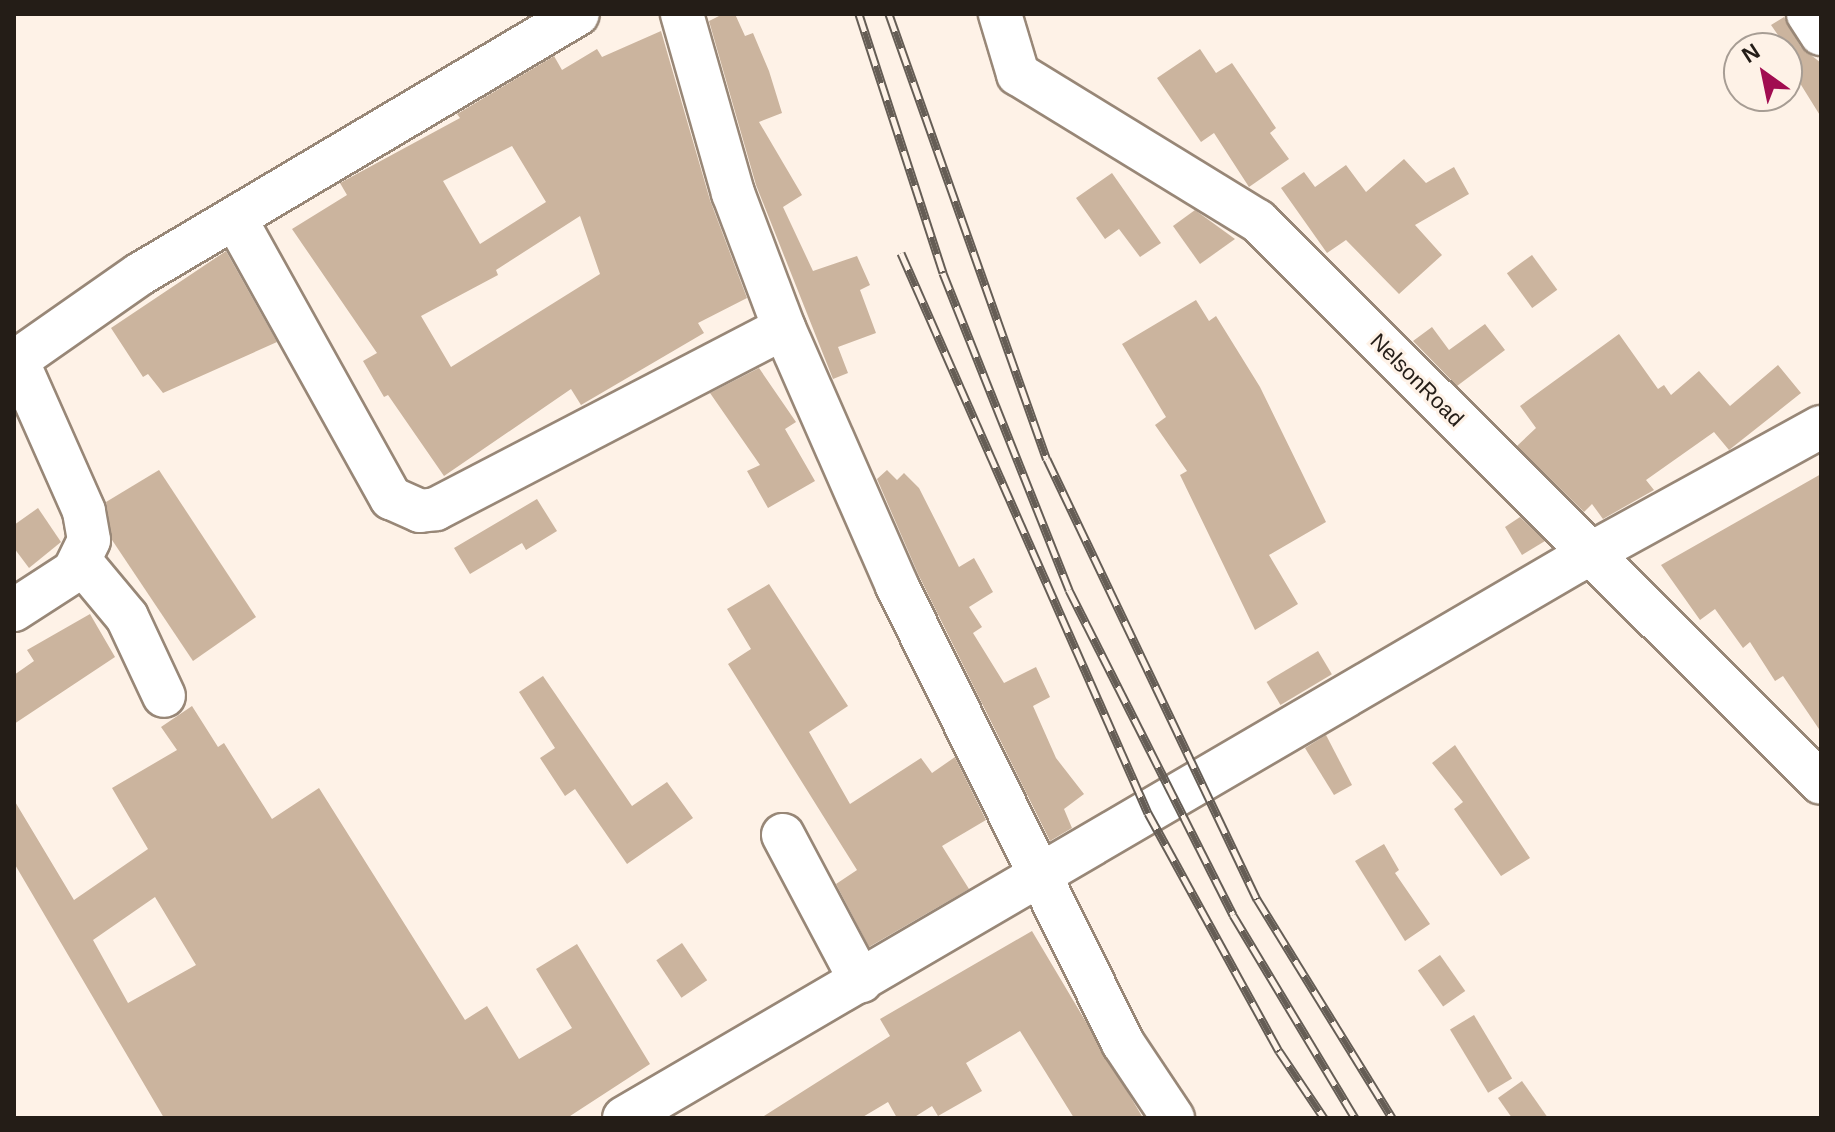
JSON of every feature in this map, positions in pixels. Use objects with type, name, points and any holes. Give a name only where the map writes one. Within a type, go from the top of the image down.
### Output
[{"type":"street","points":[[14,610],[82,563],[89,540],[84,511],[15,361],[235,218],[578,14]]},
{"type":"street","points":[[682,14],[733,193],[784,328],[897,586],[1123,1043],[1173,1118]]},
{"type":"street","name":"NelsonRoad","points":[[1000,14],[1021,77],[1258,221],[1821,783]]},
{"type":"street","points":[[1808,14],[1821,34]]},
{"type":"street","points":[[235,218],[391,498],[414,510],[436,509],[784,328]]},
{"type":"street","points":[[624,1118],[1042,878],[1591,553],[1821,427]]},
{"type":"street","points":[[82,563],[127,617],[164,696]]},
{"type":"street","points":[[783,835],[861,982]]},
{"type":"building","points":[[723,14],[735,14],[745,36],[753,33],[769,71],[782,113],[759,122],[802,195],[783,207],[813,271],[857,256],[870,285],[860,290],[876,333],[838,347],[848,373],[833,379],[756,185],[709,21]]},
{"type":"building","points":[[1784,17],[1792,32],[1776,32],[1771,25]]},
{"type":"building","points":[[661,31],[710,200],[747,298],[698,323],[704,333],[581,405],[571,389],[444,476],[388,395],[384,397],[363,361],[377,353],[292,229],[347,195],[340,183],[460,118],[457,114],[554,56],[562,70],[597,49],[602,57]],"holes":[[[512,146],[546,202],[480,244],[443,181]],[[580,216],[600,274],[451,367],[421,316],[498,275],[496,270]]]},
{"type":"building","points":[[1200,49],[1216,73],[1232,63],[1276,128],[1270,133],[1289,159],[1249,187],[1214,133],[1201,142],[1157,78]]},
{"type":"building","points":[[1803,49],[1821,63],[1821,117],[1803,88]]},
{"type":"building","points":[[1404,159],[1426,183],[1454,167],[1469,194],[1415,225],[1442,255],[1399,294],[1346,240],[1327,253],[1281,188],[1304,172],[1315,187],[1346,165],[1366,192]]},
{"type":"building","points":[[1112,173],[1161,243],[1140,257],[1119,229],[1105,239],[1076,198]]},
{"type":"building","points":[[1195,210],[1235,239],[1200,264],[1173,226]]},
{"type":"building","points":[[226,251],[277,342],[163,393],[148,374],[143,377],[111,328]]},
{"type":"building","points":[[1532,255],[1557,290],[1532,308],[1507,273]]},
{"type":"building","points":[[1196,300],[1209,321],[1216,316],[1260,387],[1326,522],[1269,555],[1298,604],[1255,630],[1180,475],[1187,471],[1155,425],[1166,417],[1122,344]]},
{"type":"building","points":[[1485,324],[1505,350],[1457,386],[1413,341],[1432,327],[1449,350]]},
{"type":"building","points":[[1619,334],[1658,389],[1664,385],[1671,395],[1699,371],[1730,406],[1778,365],[1801,393],[1729,450],[1714,432],[1646,480],[1654,490],[1603,519],[1592,504],[1584,512],[1517,446],[1536,428],[1520,406]]},
{"type":"building","points":[[759,368],[796,422],[785,429],[815,481],[768,508],[747,471],[760,465],[710,393]]},
{"type":"building","points":[[159,470],[256,617],[193,661],[112,540],[106,502]]},
{"type":"building","points":[[887,470],[897,480],[904,473],[919,488],[959,567],[974,558],[993,592],[969,607],[982,627],[973,633],[1004,683],[1036,667],[1050,697],[1033,706],[1056,758],[1084,794],[1064,809],[1072,828],[1050,841],[919,576],[877,479]]},
{"type":"building","points":[[1821,474],[1821,732],[1783,676],[1775,681],[1750,642],[1743,648],[1715,609],[1700,620],[1661,565]]},
{"type":"building","points":[[537,499],[557,531],[526,550],[522,543],[470,574],[454,548]]},
{"type":"building","points":[[38,508],[61,542],[29,568],[14,548],[14,525]]},
{"type":"building","points":[[1520,517],[1545,541],[1522,555],[1505,527]]},
{"type":"building","points":[[769,584],[848,706],[809,732],[850,804],[921,758],[932,773],[955,757],[986,820],[942,846],[969,889],[869,947],[836,884],[857,870],[728,664],[751,649],[727,609]]},
{"type":"building","points":[[90,614],[115,657],[14,724],[14,675],[34,661],[27,650]]},
{"type":"building","points":[[1318,651],[1332,674],[1280,705],[1267,682]]},
{"type":"building","points":[[543,676],[632,806],[667,782],[693,818],[627,864],[575,789],[565,796],[540,758],[555,748],[519,692]]},
{"type":"building","points":[[192,706],[218,747],[224,743],[272,819],[319,788],[465,1020],[487,1006],[519,1059],[572,1028],[536,969],[577,944],[650,1064],[567,1118],[164,1118],[14,863],[14,800],[74,900],[148,849],[112,788],[177,750],[161,727]],"holes":[[[155,897],[196,965],[128,1003],[93,940]]]},
{"type":"building","points":[[1326,735],[1352,785],[1334,795],[1305,748]]},
{"type":"building","points":[[1455,745],[1530,858],[1501,876],[1454,809],[1463,802],[1432,763]]},
{"type":"building","points":[[1384,844],[1399,870],[1395,873],[1430,924],[1405,941],[1355,861]]},
{"type":"building","points":[[1032,931],[1143,1118],[1074,1118],[1020,1031],[966,1063],[982,1091],[938,1116],[932,1106],[913,1118],[897,1118],[888,1102],[861,1118],[761,1118],[890,1036],[880,1019]]},
{"type":"building","points":[[682,943],[707,980],[681,998],[656,960]]},
{"type":"building","points":[[1440,955],[1465,991],[1443,1007],[1418,970]]},
{"type":"building","points":[[1474,1015],[1512,1078],[1488,1093],[1450,1029]]},
{"type":"building","points":[[1522,1081],[1548,1118],[1512,1118],[1498,1098]]},
{"type":"railway","points":[[859,14],[943,273],[1069,590],[1233,915],[1355,1118]]},
{"type":"railway","points":[[889,14],[1047,459],[1257,899],[1392,1118]]},
{"type":"railway","points":[[901,253],[1148,813],[1279,1051],[1324,1118]]}]
